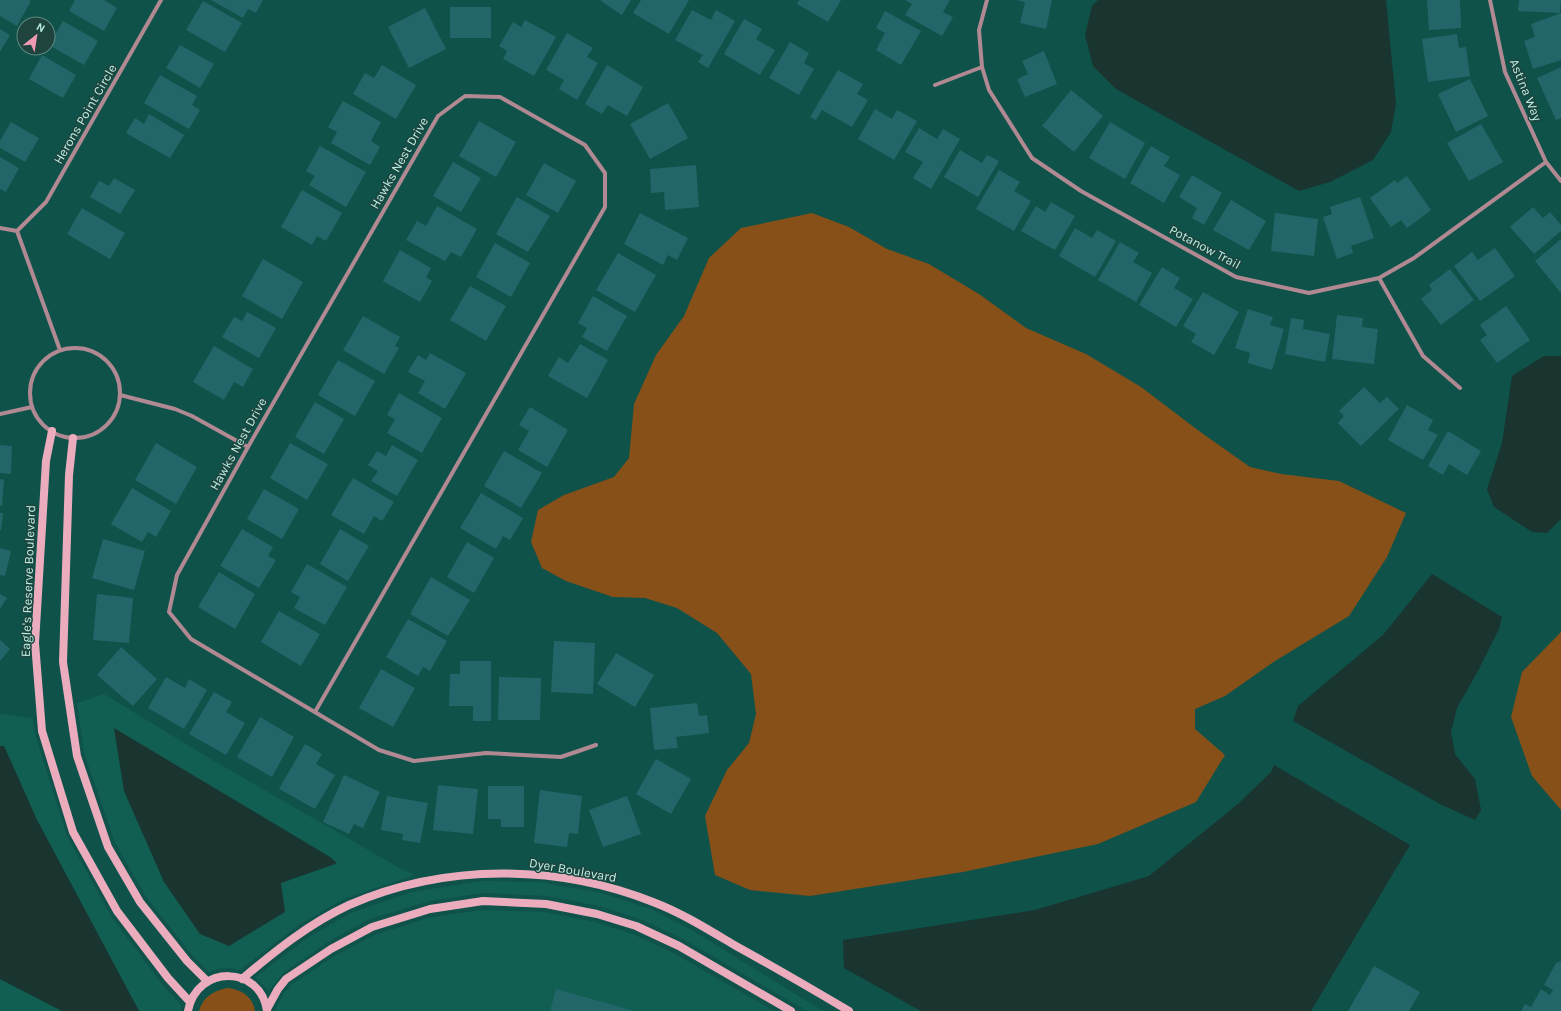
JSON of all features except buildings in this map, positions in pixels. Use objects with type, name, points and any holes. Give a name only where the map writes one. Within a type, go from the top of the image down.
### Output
[{"type":"street","name":"Herons Point Circle","points":[[17,231],[46,202],[161,0]]},
{"type":"street","name":"Potanow Trail","points":[[987,0],[979,30],[982,67],[989,90],[1032,158],[1081,191],[1236,277],[1309,293],[1379,278],[1414,258],[1546,162]]},
{"type":"street","name":"Astina Way","points":[[1490,0],[1505,72],[1546,162],[1561,181]]},
{"type":"street","points":[[935,86],[982,67]]},
{"type":"street","name":"Hawks Nest Drive","points":[[465,96],[500,97],[584,145],[605,173],[605,207],[315,712],[191,640],[169,612],[177,575],[248,447],[438,116],[465,96]]},
{"type":"street","points":[[0,228],[17,231],[60,350]]},
{"type":"street","points":[[1379,278],[1423,356],[1460,388]]},
{"type":"street","points":[[78,347],[95,352],[109,363],[117,378],[120,395],[117,409],[110,421],[99,430],[87,436],[73,438],[62,436],[52,431],[40,421],[32,407],[30,390],[34,372],[45,358],[60,350],[78,347]]},
{"type":"street","points":[[120,395],[175,409],[192,416],[248,447]]},
{"type":"street","points":[[0,414],[32,407]]},
{"type":"street","name":"Eagle's Reserve Boulevard","points":[[52,431],[46,461],[35,643],[42,731],[73,832],[117,911],[168,978],[190,1002]]},
{"type":"street","points":[[73,438],[69,475],[63,662],[77,756],[108,847],[140,902],[186,961],[207,981]]},
{"type":"street","points":[[315,712],[379,750],[414,761],[486,753],[560,758],[596,745]]},
{"type":"street","name":"Dyer Boulevard","points":[[242,979],[268,957],[310,927],[349,905],[410,884],[484,873],[540,874],[605,885],[654,902],[696,922],[849,1011]]},
{"type":"street","points":[[267,1010],[278,989],[286,979],[331,949],[372,927],[430,909],[483,901],[546,904],[597,914],[636,926],[679,946],[791,1011]]},
{"type":"street","points":[[188,1011],[190,1002],[196,990],[207,981],[218,977],[230,976],[242,979],[253,985],[262,996],[267,1010]]},
{"type":"shaded area","points":[[812,213],[849,227],[887,249],[929,264],[979,294],[1026,328],[1086,354],[1141,387],[1250,467],[1281,474],[1339,481],[1406,513],[1387,557],[1349,616],[1275,661],[1225,696],[1195,709],[1195,729],[1225,755],[1196,802],[1098,844],[963,872],[810,896],[750,890],[715,875],[705,816],[727,770],[749,743],[756,714],[751,674],[717,633],[677,608],[645,598],[613,597],[566,581],[542,568],[531,542],[538,510],[564,495],[614,477],[629,458],[634,404],[656,355],[684,316],[709,258],[741,228]]},
{"type":"shaded area","points":[[1561,632],[1561,810],[1532,776],[1511,717],[1522,672]]},
{"type":"shaded area","points":[[104,694],[209,758],[403,870],[415,875],[346,898],[300,924],[240,970],[230,968],[218,969],[209,972],[192,955],[146,897],[115,843],[84,753],[77,703]],"holes":[[[114,728],[336,864],[281,883]]]},
{"type":"shaded area","points":[[0,714],[33,718],[35,734],[67,836],[111,916],[162,984],[181,1005],[181,1011],[139,1011],[37,820],[4,746],[0,746]]},
{"type":"shaded area","points":[[483,881],[538,882],[602,893],[651,909],[690,929],[823,1011],[807,1011],[683,939],[640,919],[599,906],[547,896],[484,893],[430,901],[370,919],[328,942],[283,973],[269,991],[255,977],[307,938],[351,913],[411,892]]},
{"type":"shaded area","points":[[482,910],[544,912],[595,922],[633,934],[675,954],[774,1011],[276,1011],[275,1009],[284,993],[291,985],[334,956],[374,935],[431,917]]},
{"type":"shaded area","points":[[0,979],[62,1011],[0,1011]]},
{"type":"shaded area","points":[[227,988],[237,990],[249,997],[255,1011],[199,1011],[203,1002],[209,995]]},
{"type":"water","points":[[1098,0],[1386,0],[1396,103],[1391,132],[1373,160],[1330,182],[1299,191],[1116,89],[1093,66],[1085,35],[1092,6]]},
{"type":"water","points":[[1544,356],[1561,356],[1561,519],[1547,533],[1532,532],[1494,507],[1487,489],[1502,443],[1512,376]]},
{"type":"water","points":[[1432,574],[1502,617],[1499,629],[1457,708],[1451,732],[1455,754],[1475,779],[1481,810],[1475,820],[1440,804],[1293,721],[1298,706],[1383,635]]},
{"type":"water","points":[[114,728],[330,857],[337,863],[281,883],[285,912],[229,946],[200,934],[164,882],[124,791]]},
{"type":"water","points":[[0,746],[4,746],[37,820],[139,1011],[62,1011],[0,979]]},
{"type":"water","points":[[1274,765],[1410,845],[1311,1011],[921,1011],[844,968],[843,940],[1035,910],[1149,876],[1238,804],[1271,772]]}]
